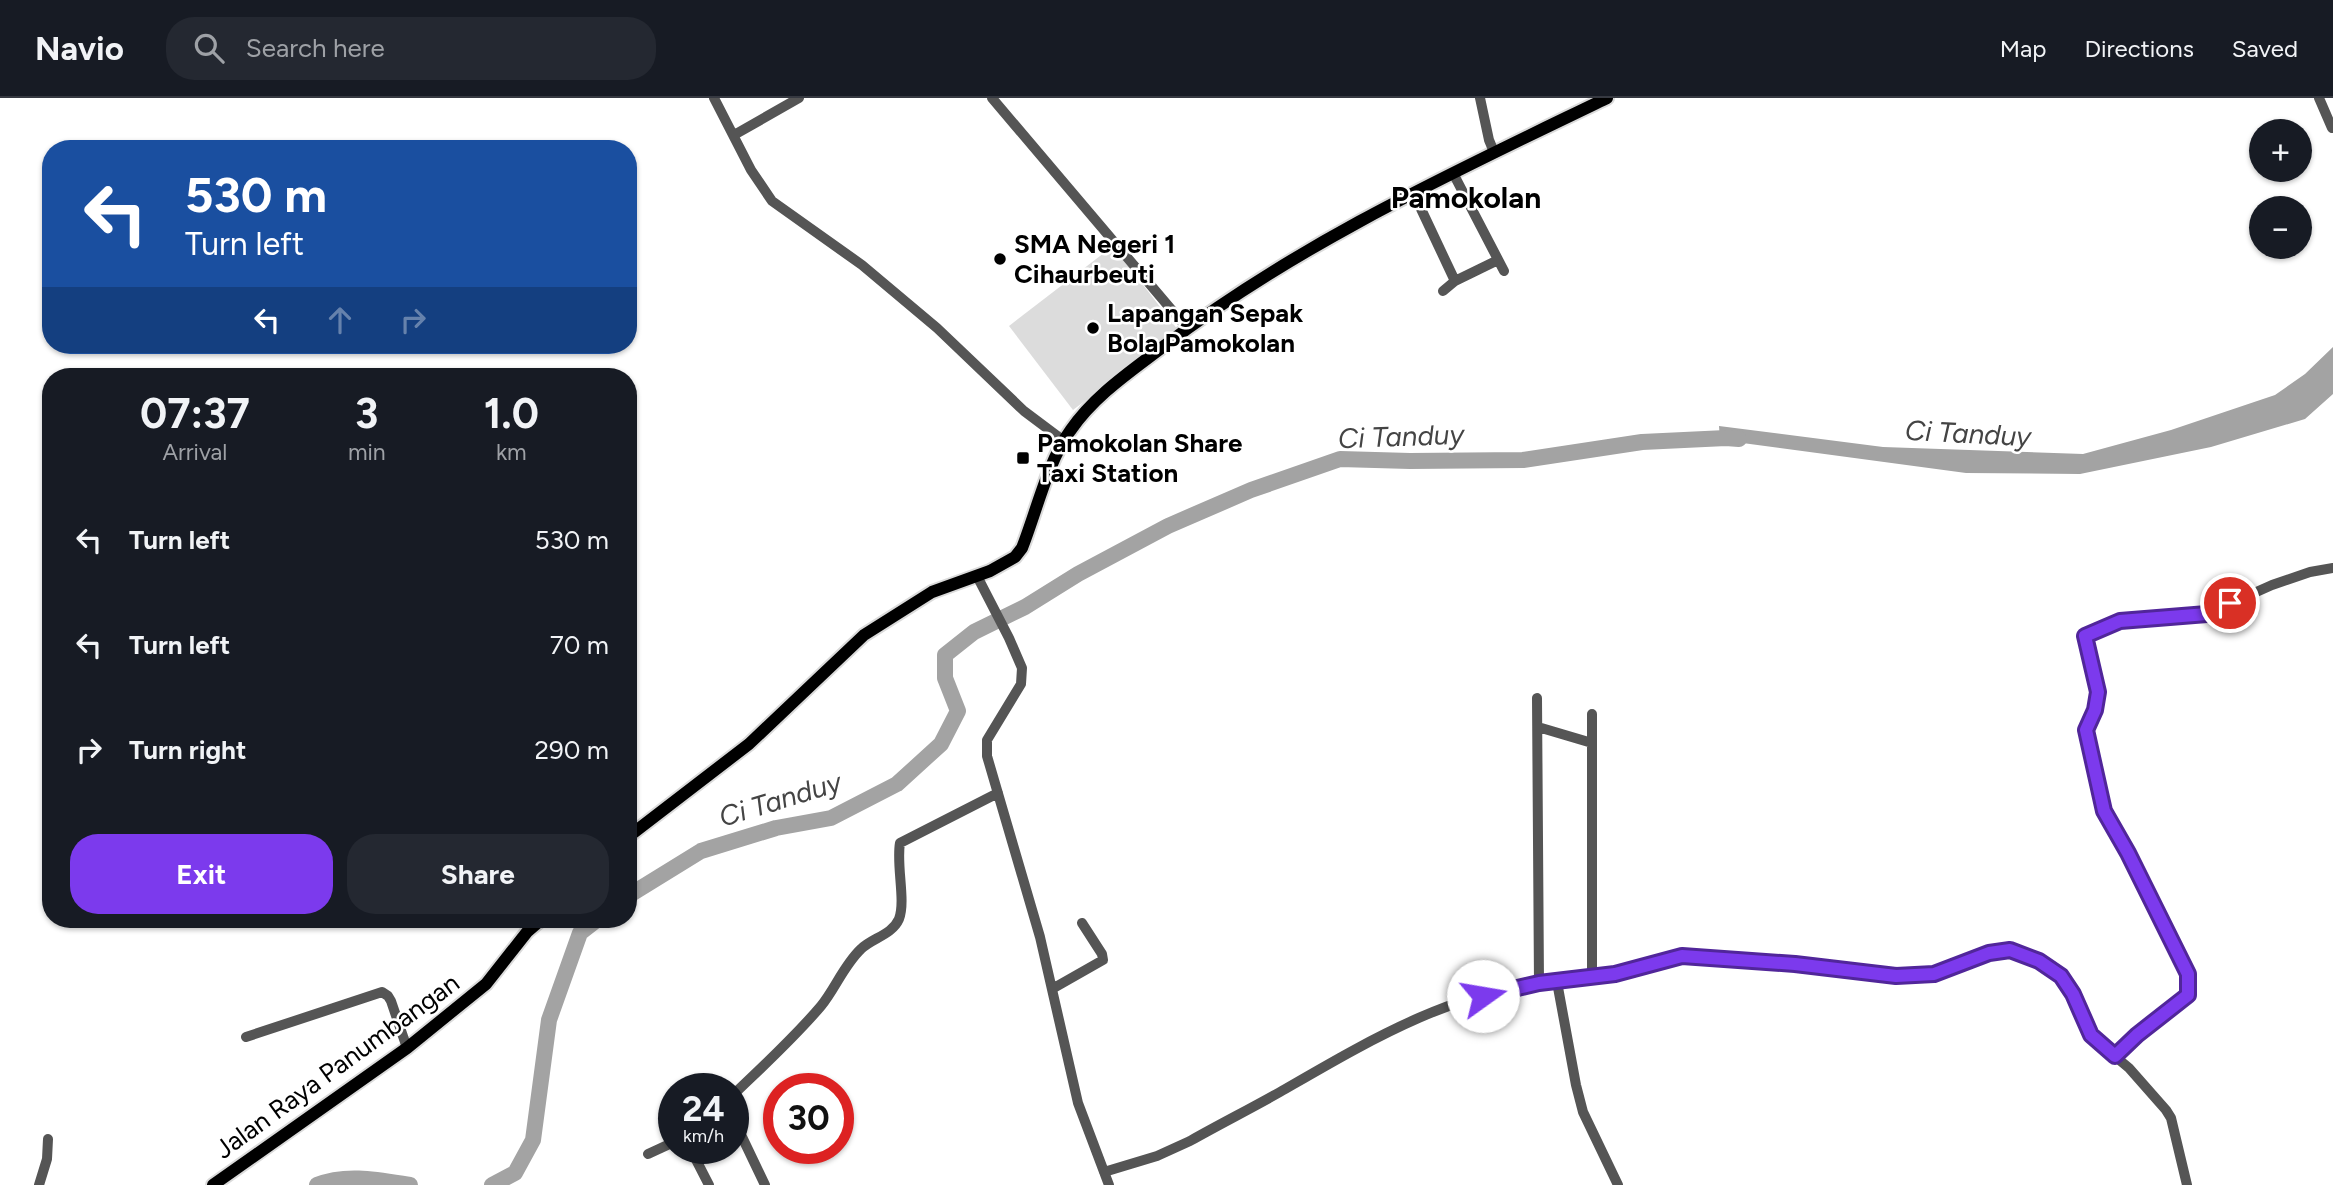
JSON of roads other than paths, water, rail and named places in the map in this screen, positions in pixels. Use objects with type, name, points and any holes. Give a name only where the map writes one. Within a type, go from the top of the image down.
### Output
[{"type":"main road","points":[[637,829],[749,744],[864,635],[932,592],[977,576],[1015,557],[1064,441],[1087,410],[1105,390],[1187,328],[1295,256],[1494,152],[1606,98]]},
{"type":"main road","name":"Jalan Raya Panumbangan","points":[[213,1185],[407,1048],[486,984],[532,928]]},
{"type":"street","points":[[713,98],[751,170],[772,201],[862,265],[937,328],[1024,411],[1064,441]]},
{"type":"street","points":[[734,135],[799,98]]},
{"type":"street","points":[[992,98],[1187,328]]},
{"type":"street","points":[[1480,98],[1494,152]]},
{"type":"street","points":[[2319,98],[2332,128]]},
{"type":"street","points":[[1453,173],[1504,271]]},
{"type":"street","points":[[1414,194],[1455,281]]},
{"type":"street","points":[[1443,291],[1455,281],[1498,260]]},
{"type":"street","points":[[2115,1056],[2188,995],[2188,974],[2104,811],[2086,730],[2095,710],[2098,692],[2085,636],[2120,621],[2207,614],[2272,585],[2310,572],[2333,568]]},
{"type":"street","points":[[977,576],[1009,638],[1021,668],[1021,684],[987,740],[986,747],[1040,937],[1078,1103],[1109,1185]]},
{"type":"street","points":[[1537,698],[1539,983]]},
{"type":"street","points":[[1592,714],[1592,978]]},
{"type":"street","points":[[1538,727],[1592,743]]},
{"type":"street","points":[[749,1080],[823,1004],[861,948],[888,931],[899,919],[897,857],[900,843],[998,793]]},
{"type":"street","points":[[1052,989],[1103,960],[1082,923]]},
{"type":"street","points":[[1104,1172],[1157,1156],[1190,1141],[1389,1031],[1464,1001],[1539,983],[1621,973],[1687,956],[1795,964],[1896,976],[1927,975],[1989,953],[2010,950],[2039,961],[2061,976],[2073,994],[2091,1035],[2129,1068],[2169,1114],[2187,1185]]},
{"type":"street","points":[[1556,982],[1583,1112],[1618,1185]]},
{"type":"street","points":[[246,1037],[382,992],[391,1001],[407,1048]]},
{"type":"street","points":[[39,1185],[47,1159],[48,1139]]},
{"type":"street","points":[[648,1154],[658,1149]]},
{"type":"street","points":[[749,1152],[765,1185]]},
{"type":"street","points":[[698,1164],[709,1185]]},
{"type":"waterway","name":"Ci Tanduy","points":[[637,890],[701,851],[776,828],[831,818],[897,784],[941,744],[958,711],[945,678],[945,655],[974,632],[1025,607],[1078,574],[1168,526],[1251,490],[1340,459],[1523,460],[1642,442],[1739,439]]},
{"type":"waterway","name":"Ci Tanduy","points":[[492,1185],[515,1173],[533,1140],[549,1020],[580,933],[586,928]]},
{"type":"waterway","name":"Ci Tanduy","points":[[317,1185],[351,1178],[410,1185]]},
{"type":"place","name":"SMA Negeri 1 Cihaurbeuti","points":[[1000,259]]},
{"type":"place","name":"Lapangan Sepak Bola Pamokolan","points":[[1093,328]]},
{"type":"place","name":"Pamokolan Share Taxi Station","points":[[1023,458]]},
{"type":"district","name":"Pamokolan","points":[[1466,198]]}]
